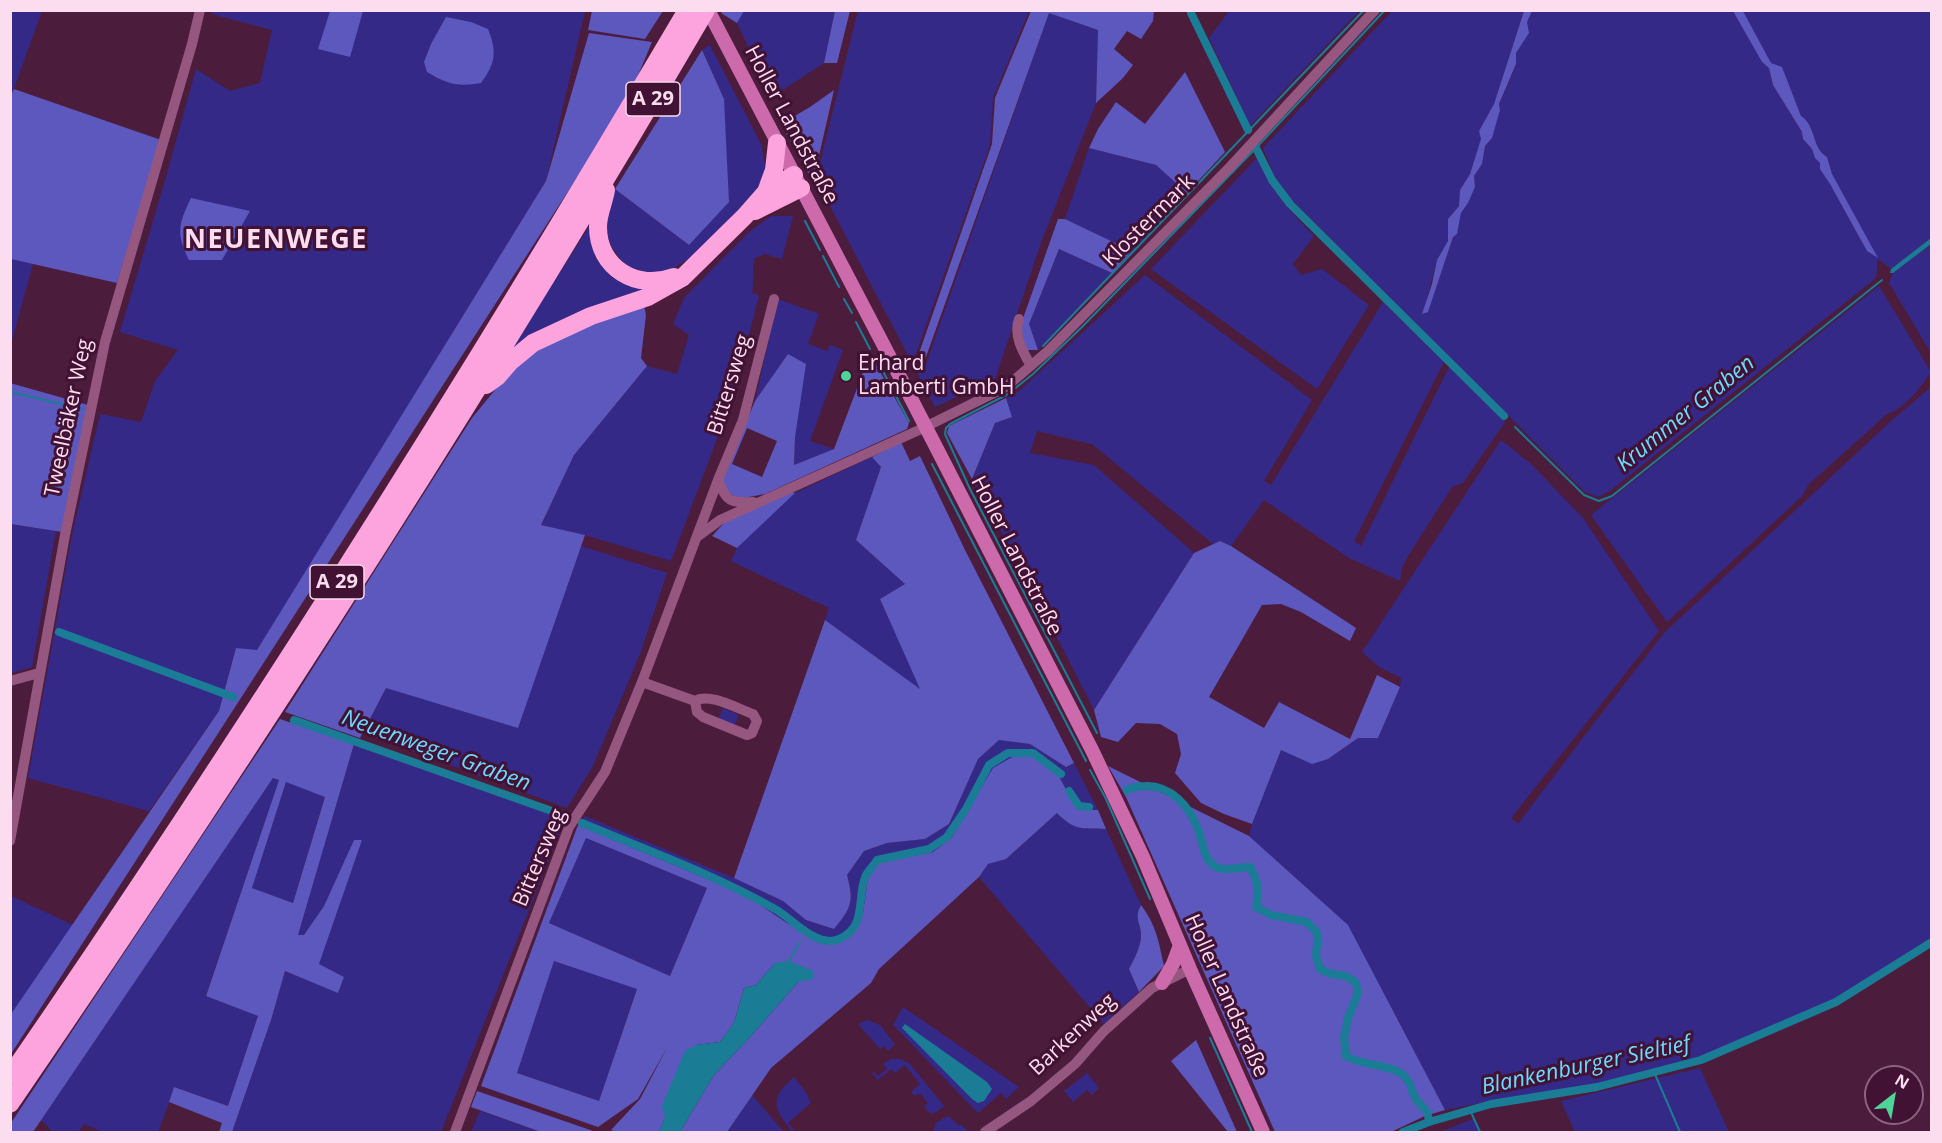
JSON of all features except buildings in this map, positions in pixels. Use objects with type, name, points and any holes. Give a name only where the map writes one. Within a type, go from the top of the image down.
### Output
[{"type":"highway","name":"A 29","points":[[10,1104],[98,976],[320,639],[474,395],[608,174],[700,14]]},
{"type":"highway","name":"A 29","points":[[10,1076],[92,958],[332,591],[700,14]]},
{"type":"highway","points":[[474,395],[533,344],[591,316],[648,297],[676,282],[692,269],[766,192],[774,170],[777,143]]},
{"type":"highway","points":[[608,174],[598,228],[600,244],[611,263],[629,277],[650,282],[671,278],[692,269]]},
{"type":"highway","points":[[766,192],[797,182]]},
{"type":"highway","points":[[745,216],[797,182]]},
{"type":"main road","name":"Holler Landstraße","points":[[700,14],[777,143],[926,426],[1097,762],[1143,857],[1263,1132]]},
{"type":"main road","points":[[1162,983],[1173,964],[1180,945]]},
{"type":"street","name":"Tweelbäker Weg","points":[[10,842],[67,523],[105,342],[200,10]]},
{"type":"street","name":"Klostermark","points":[[926,426],[1006,387],[1031,366],[1230,167],[1375,10]]},
{"type":"street","name":"Bittersweg","points":[[455,1132],[569,827],[605,772],[743,420],[774,299]]},
{"type":"street","points":[[1019,319],[1016,327],[1018,338],[1031,366]]},
{"type":"street","points":[[697,537],[720,520],[926,426]]},
{"type":"street","points":[[718,480],[723,494],[734,502],[759,502]]},
{"type":"street","points":[[10,681],[39,673]]},
{"type":"street","points":[[642,682],[695,701],[709,698],[753,714],[757,721],[752,734],[747,735],[703,717],[697,712],[695,701]]},
{"type":"street","name":"Barkenweg","points":[[985,1132],[1031,1101],[1076,1064],[1104,1031],[1152,988],[1190,969]]},
{"type":"shaded area","points":[[592,10],[663,11],[645,39],[588,30]]},
{"type":"shaded area","points":[[10,11],[42,11],[11,97]]},
{"type":"shaded area","points":[[213,11],[330,11],[319,48],[349,57],[363,11],[585,11],[546,181],[257,651],[236,648],[219,711],[149,811],[28,778],[72,535],[100,414],[141,422],[155,381],[178,350],[120,332],[196,69],[230,91],[260,83],[272,30],[212,14]]},
{"type":"shaded area","points":[[330,11],[363,11],[350,57],[318,49]]},
{"type":"shaded area","points":[[723,11],[744,11],[737,23],[721,13]]},
{"type":"shaded area","points":[[744,11],[835,11],[824,63],[772,97],[737,23]]},
{"type":"shaded area","points":[[835,11],[850,11],[837,63],[824,63]]},
{"type":"shaded area","points":[[858,11],[1029,11],[993,98],[990,145],[914,359],[923,373],[1049,12],[1098,29],[1096,103],[1042,240],[995,379],[935,407],[816,179]]},
{"type":"shaded area","points":[[1031,11],[1154,11],[1153,21],[1141,39],[1127,31],[1114,49],[1133,65],[1123,78],[1096,103],[1098,30],[1049,13],[922,368],[917,359],[992,144],[995,98]]},
{"type":"shaded area","points":[[1229,11],[1359,11],[1250,126],[1209,38]]},
{"type":"shaded area","points":[[1392,11],[1524,11],[1494,104],[1479,131],[1482,139],[1470,174],[1460,190],[1459,206],[1448,219],[1448,241],[1437,260],[1423,314],[1428,312],[1453,237],[1457,233],[1461,213],[1475,187],[1474,176],[1482,164],[1485,146],[1492,138],[1499,105],[1516,65],[1516,53],[1528,33],[1527,22],[1532,11],[1733,11],[1762,62],[1769,68],[1773,85],[1802,132],[1803,139],[1820,163],[1820,169],[1867,251],[1877,257],[1832,174],[1827,157],[1819,148],[1806,120],[1801,116],[1782,68],[1771,63],[1742,11],[1931,11],[1931,238],[1891,269],[1878,259],[1876,278],[1610,491],[1598,497],[1585,492],[1289,197],[1274,175],[1263,148]]},
{"type":"shaded area","points":[[1524,11],[1532,11],[1527,22],[1529,33],[1516,53],[1516,64],[1499,104],[1500,110],[1492,138],[1485,146],[1482,164],[1474,176],[1475,187],[1461,213],[1457,234],[1453,237],[1428,312],[1422,314],[1437,260],[1448,241],[1448,219],[1459,206],[1460,190],[1470,174],[1481,139],[1479,131],[1494,104]]},
{"type":"shaded area","points":[[1733,11],[1744,13],[1771,63],[1782,67],[1801,116],[1809,125],[1822,153],[1827,157],[1832,174],[1878,258],[1867,251],[1820,169],[1820,163],[1803,139],[1802,132],[1773,85],[1769,68],[1762,62]]},
{"type":"shaded area","points":[[446,17],[471,22],[488,29],[494,51],[490,69],[481,83],[452,84],[427,72],[424,62]]},
{"type":"shaded area","points":[[589,33],[652,42],[629,97],[11,1054],[11,1014],[219,711],[236,648],[257,650],[546,181]]},
{"type":"shaded area","points":[[710,45],[761,144],[767,175],[762,187],[698,253],[669,271],[648,273],[626,266],[612,248],[604,225],[615,189],[689,245],[724,99],[702,50]]},
{"type":"shaded area","points":[[702,50],[724,99],[729,202],[689,245],[615,189]]},
{"type":"shaded area","points":[[1185,72],[1225,152],[1187,193],[1156,165],[1089,148],[1098,129],[1116,102],[1145,124]]},
{"type":"shaded area","points":[[14,89],[161,140],[117,283],[11,259],[10,97]]},
{"type":"shaded area","points":[[834,90],[813,182],[781,124]]},
{"type":"shaded area","points":[[1089,148],[1156,165],[1187,193],[1132,251],[1065,219]]},
{"type":"shaded area","points":[[1257,158],[1275,190],[1314,236],[1293,264],[1301,275],[1322,269],[1369,305],[1317,389],[1151,269]]},
{"type":"shaded area","points":[[191,198],[250,211],[222,260],[189,260],[182,243],[180,229],[183,215]]},
{"type":"shaded area","points":[[771,216],[793,216],[782,259],[765,254],[755,258],[752,293],[759,295],[735,391],[671,561],[585,535],[541,526],[574,455],[647,366],[677,374],[689,335],[673,324],[684,298],[749,232]]},
{"type":"shaded area","points":[[1058,219],[1065,219],[1132,251],[1112,273],[1059,249],[1029,324],[1038,350],[1026,350],[1020,327]]},
{"type":"shaded area","points":[[592,222],[596,258],[611,277],[635,288],[655,289],[506,358]]},
{"type":"shaded area","points":[[1931,244],[1931,353],[1889,283],[1893,273]]},
{"type":"shaded area","points":[[1059,249],[1112,273],[1038,350],[1029,324]]},
{"type":"shaded area","points":[[10,259],[33,264],[11,344]]},
{"type":"shaded area","points":[[1145,275],[1312,400],[1264,481],[1271,485],[1383,302],[1444,362],[1354,541],[1361,546],[1449,367],[1505,422],[1463,483],[1452,487],[1408,556],[1402,568],[1400,581],[1349,558],[1264,500],[1231,546],[1220,541],[1213,544],[1092,444],[1037,431],[1030,453],[1094,465],[1194,553],[1094,710],[1017,559],[972,480],[995,423],[1012,417],[1006,398],[1019,391]]},
{"type":"shaded area","points":[[1879,286],[1931,372],[1906,402],[1887,414],[1809,484],[1802,496],[1667,622],[1591,515]]},
{"type":"shaded area","points":[[778,299],[819,314],[808,344],[827,351],[830,345],[843,350],[810,441],[834,449],[794,465],[795,437],[788,354],[755,401]]},
{"type":"shaded area","points":[[644,305],[646,315],[641,358],[647,366],[574,455],[541,525],[585,535],[518,728],[386,688],[360,738],[285,712],[472,418],[522,357],[572,331]]},
{"type":"shaded area","points":[[788,354],[806,364],[795,437],[794,465],[834,449],[870,354],[909,423],[907,429],[765,494],[738,499],[726,490],[722,481],[755,401]],"holes":[[[747,428],[777,441],[762,477],[732,464]]]},
{"type":"shaded area","points":[[10,383],[88,405],[62,532],[11,524]]},
{"type":"shaded area","points":[[1931,387],[1931,938],[1839,997],[1701,1058],[1596,1085],[1445,1110],[1348,925],[1249,836],[1281,750],[1328,759],[1358,738],[1378,738],[1400,687],[1401,678],[1379,667],[1362,652],[1501,440],[1531,464],[1583,518],[1659,631],[1511,818],[1518,824],[1664,633],[1890,422]]},
{"type":"shaded area","points":[[1006,398],[1012,417],[995,423],[972,479],[947,433],[949,426]]},
{"type":"shaded area","points":[[901,442],[910,461],[920,456],[965,550],[1074,763],[1066,767],[1030,744],[999,740],[978,759],[949,824],[925,839],[887,843],[864,851],[847,875],[850,904],[834,929],[806,920],[783,901],[734,878],[825,620],[920,689],[880,599],[905,584],[856,540],[881,467],[872,457]]},
{"type":"shaded area","points":[[872,457],[881,467],[856,540],[905,584],[880,599],[921,690],[825,620],[829,608],[731,561],[737,548],[795,493]]},
{"type":"shaded area","points":[[792,492],[795,493],[737,548],[712,536],[725,522]]},
{"type":"shaded area","points":[[10,524],[56,531],[32,667],[11,673]]},
{"type":"shaded area","points":[[1220,541],[1356,628],[1350,641],[1301,612],[1281,604],[1262,605],[1209,697],[1264,728],[1279,702],[1350,739],[1377,675],[1400,687],[1378,738],[1358,738],[1328,759],[1312,764],[1281,750],[1252,824],[1201,803],[1175,773],[1181,754],[1177,734],[1160,724],[1136,723],[1118,742],[1101,737],[1094,710],[1194,553]]},
{"type":"shaded area","points":[[581,546],[667,573],[640,654],[593,766],[567,808],[363,733],[386,688],[518,727]]},
{"type":"shaded area","points":[[723,708],[739,715],[734,726],[718,719]]},
{"type":"shaded area","points":[[280,719],[354,744],[298,935],[304,935],[324,906],[354,840],[362,840],[319,964],[344,977],[338,993],[285,971],[271,1020],[232,1132],[219,1132],[222,1123],[169,1102],[174,1087],[228,1106],[258,1016],[206,996],[279,780],[273,778],[33,1132],[11,1132],[11,1123]],"holes":[[[286,782],[325,797],[293,903],[252,888]]]},
{"type":"shaded area","points":[[999,740],[1030,744],[1066,767],[1074,763],[1098,810],[1076,805],[1058,775],[972,804],[952,837],[933,852],[901,858],[868,877],[863,913],[851,936],[838,943],[824,943],[787,923],[744,894],[578,825],[585,816],[734,878],[783,901],[806,920],[834,929],[850,904],[847,875],[864,851],[887,843],[925,839],[949,824],[978,759]]},
{"type":"shaded area","points":[[354,744],[565,819],[441,1132],[232,1132],[271,1020],[285,971],[338,992],[344,977],[318,964],[362,840],[354,840],[324,906],[304,935],[298,935]]},
{"type":"shaded area","points":[[1014,756],[1032,756],[1058,775],[1076,807],[1098,810],[1106,829],[1074,826],[1057,813],[1006,859],[988,864],[979,877],[879,969],[871,983],[771,1068],[727,1132],[680,1132],[714,1075],[798,982],[775,963],[756,985],[744,988],[734,1023],[720,1042],[696,1045],[659,1132],[611,1130],[640,1099],[668,1046],[638,1099],[598,1127],[481,1086],[578,825],[744,894],[787,923],[824,943],[838,943],[851,936],[863,913],[868,877],[880,862],[933,852],[952,837],[993,768]],"holes":[[[586,838],[707,888],[670,976],[549,923]],[[554,961],[637,989],[599,1101],[517,1073]]]},
{"type":"shaded area","points":[[1108,766],[1249,836],[1348,925],[1445,1110],[1425,1116],[1391,1132],[1275,1132],[1126,797]]},
{"type":"shaded area","points":[[273,778],[279,780],[206,995],[258,1016],[228,1106],[175,1087],[158,1132],[103,1132],[84,1124],[78,1132],[53,1132],[41,1120]]},
{"type":"shaded area","points":[[286,782],[325,796],[293,903],[252,888]]},
{"type":"shaded area","points":[[1057,813],[1080,828],[1106,829],[1141,905],[1138,914],[1140,941],[1129,969],[1139,992],[1104,1024],[979,877],[988,864],[1006,859]]},
{"type":"shaded area","points":[[586,838],[707,888],[670,976],[549,923]]},
{"type":"shaded area","points":[[11,896],[73,925],[11,1014]]},
{"type":"shaded area","points":[[1141,905],[1154,927],[1164,966],[1139,992],[1129,969],[1140,941],[1138,914]]},
{"type":"shaded area","points":[[554,961],[637,988],[599,1101],[517,1073]]},
{"type":"shaded area","points":[[903,1007],[1019,1087],[1006,1099],[1001,1093],[978,1113],[893,1025]]},
{"type":"shaded area","points":[[867,1020],[880,1025],[895,1044],[888,1051],[884,1046],[880,1049],[858,1024]]},
{"type":"shaded area","points":[[1196,1040],[1237,1132],[1228,1132],[1171,1061]]},
{"type":"shaded area","points":[[891,1059],[900,1059],[909,1063],[944,1106],[935,1113],[930,1113],[924,1107],[928,1103],[920,1093],[915,1096],[911,1092],[920,1084],[905,1065],[895,1073],[891,1069],[878,1080],[872,1073],[878,1076],[887,1069],[883,1064]]},
{"type":"shaded area","points":[[1700,1068],[1729,1132],[1575,1132],[1561,1101]]},
{"type":"shaded area","points":[[1087,1073],[1099,1088],[1092,1095],[1087,1090],[1073,1102],[1064,1091]]},
{"type":"shaded area","points":[[794,1077],[811,1103],[788,1123],[796,1132],[793,1132],[781,1117],[777,1104],[780,1092]]},
{"type":"shaded area","points":[[477,1091],[596,1132],[541,1132],[471,1107]]},
{"type":"shaded area","points":[[752,1095],[784,1132],[727,1132]]},
{"type":"shaded area","points":[[480,1111],[541,1132],[471,1132]]},
{"type":"shaded area","points":[[950,1117],[959,1126],[961,1124],[968,1132],[933,1132],[936,1123]]},
{"type":"shaded area","points":[[1473,1119],[1479,1132],[1440,1132]]},
{"type":"water","points":[[1931,238],[1931,244],[1890,273],[1891,269]]},
{"type":"water","points":[[789,961],[813,971],[813,979],[798,982],[714,1075],[680,1132],[659,1132],[665,1117],[662,1106],[685,1051],[696,1045],[720,1042],[734,1023],[744,988],[756,985],[775,963]]},
{"type":"water","points":[[905,1024],[987,1082],[992,1089],[984,1101],[978,1103],[972,1099],[902,1028]]},
{"type":"waterway","points":[[1043,346],[1364,10]]},
{"type":"waterway","points":[[1097,733],[970,489],[945,434],[946,428],[1008,394],[1033,374],[1081,328],[1256,148],[1385,10]]},
{"type":"waterway","name":"Krummer Graben","points":[[1191,13],[1248,130]]},
{"type":"waterway","name":"Krummer Graben","points":[[1256,148],[1272,180],[1290,204],[1504,416]]},
{"type":"waterway","points":[[805,221],[820,250]]},
{"type":"waterway","points":[[823,256],[839,287]]},
{"type":"waterway","name":"Krummer Graben","points":[[1515,427],[1584,495],[1599,501],[1612,496],[1882,280]]},
{"type":"waterway","points":[[844,299],[852,313]]},
{"type":"waterway","points":[[856,322],[870,349]]},
{"type":"waterway","points":[[875,356],[909,421]]},
{"type":"waterway","points":[[10,392],[83,409]]},
{"type":"waterway","points":[[932,464],[1086,761]]},
{"type":"waterway","name":"Neuenweger Graben","points":[[59,632],[233,697]]},
{"type":"waterway","name":"Neuenweger Graben","points":[[294,720],[566,816]]},
{"type":"waterway","name":"Neuenweger Graben","points":[[582,823],[680,863],[752,896],[782,913],[805,931],[822,940],[831,941],[848,934],[854,927],[860,910],[863,883],[877,860],[929,849],[947,837],[966,809],[989,765],[1008,753],[1033,753],[1061,774]]},
{"type":"waterway","points":[[1090,770],[1106,799],[1150,899]]},
{"type":"waterway","name":"Neuenweger Graben","points":[[1127,790],[1140,786],[1154,787],[1163,789],[1178,798],[1190,812],[1206,856],[1213,865],[1225,869],[1250,867],[1258,886],[1256,907],[1271,915],[1307,922],[1318,934],[1316,956],[1320,969],[1331,974],[1346,976],[1356,983],[1358,993],[1348,1018],[1344,1038],[1346,1056],[1401,1073],[1408,1080],[1416,1099],[1426,1111],[1429,1122]]},
{"type":"waterway","name":"Neuenweger Graben","points":[[1069,791],[1079,806],[1089,807]]},
{"type":"waterway","name":"Neuenweger Graben","points":[[789,961],[800,942]]},
{"type":"waterway","name":"Blankenburger Sieltief","points":[[1403,1132],[1491,1104],[1597,1087],[1701,1060],[1836,1002],[1932,942]]},
{"type":"waterway","points":[[1210,1038],[1252,1132]]},
{"type":"waterway","points":[[1654,1072],[1680,1132]]},
{"type":"waterway","points":[[1470,1110],[1480,1132]]},
{"type":"place","name":"Erhard Lamberti GmbH","points":[[846,376]]},
{"type":"district","name":"NEUENWEGE","points":[[276,240]]}]
